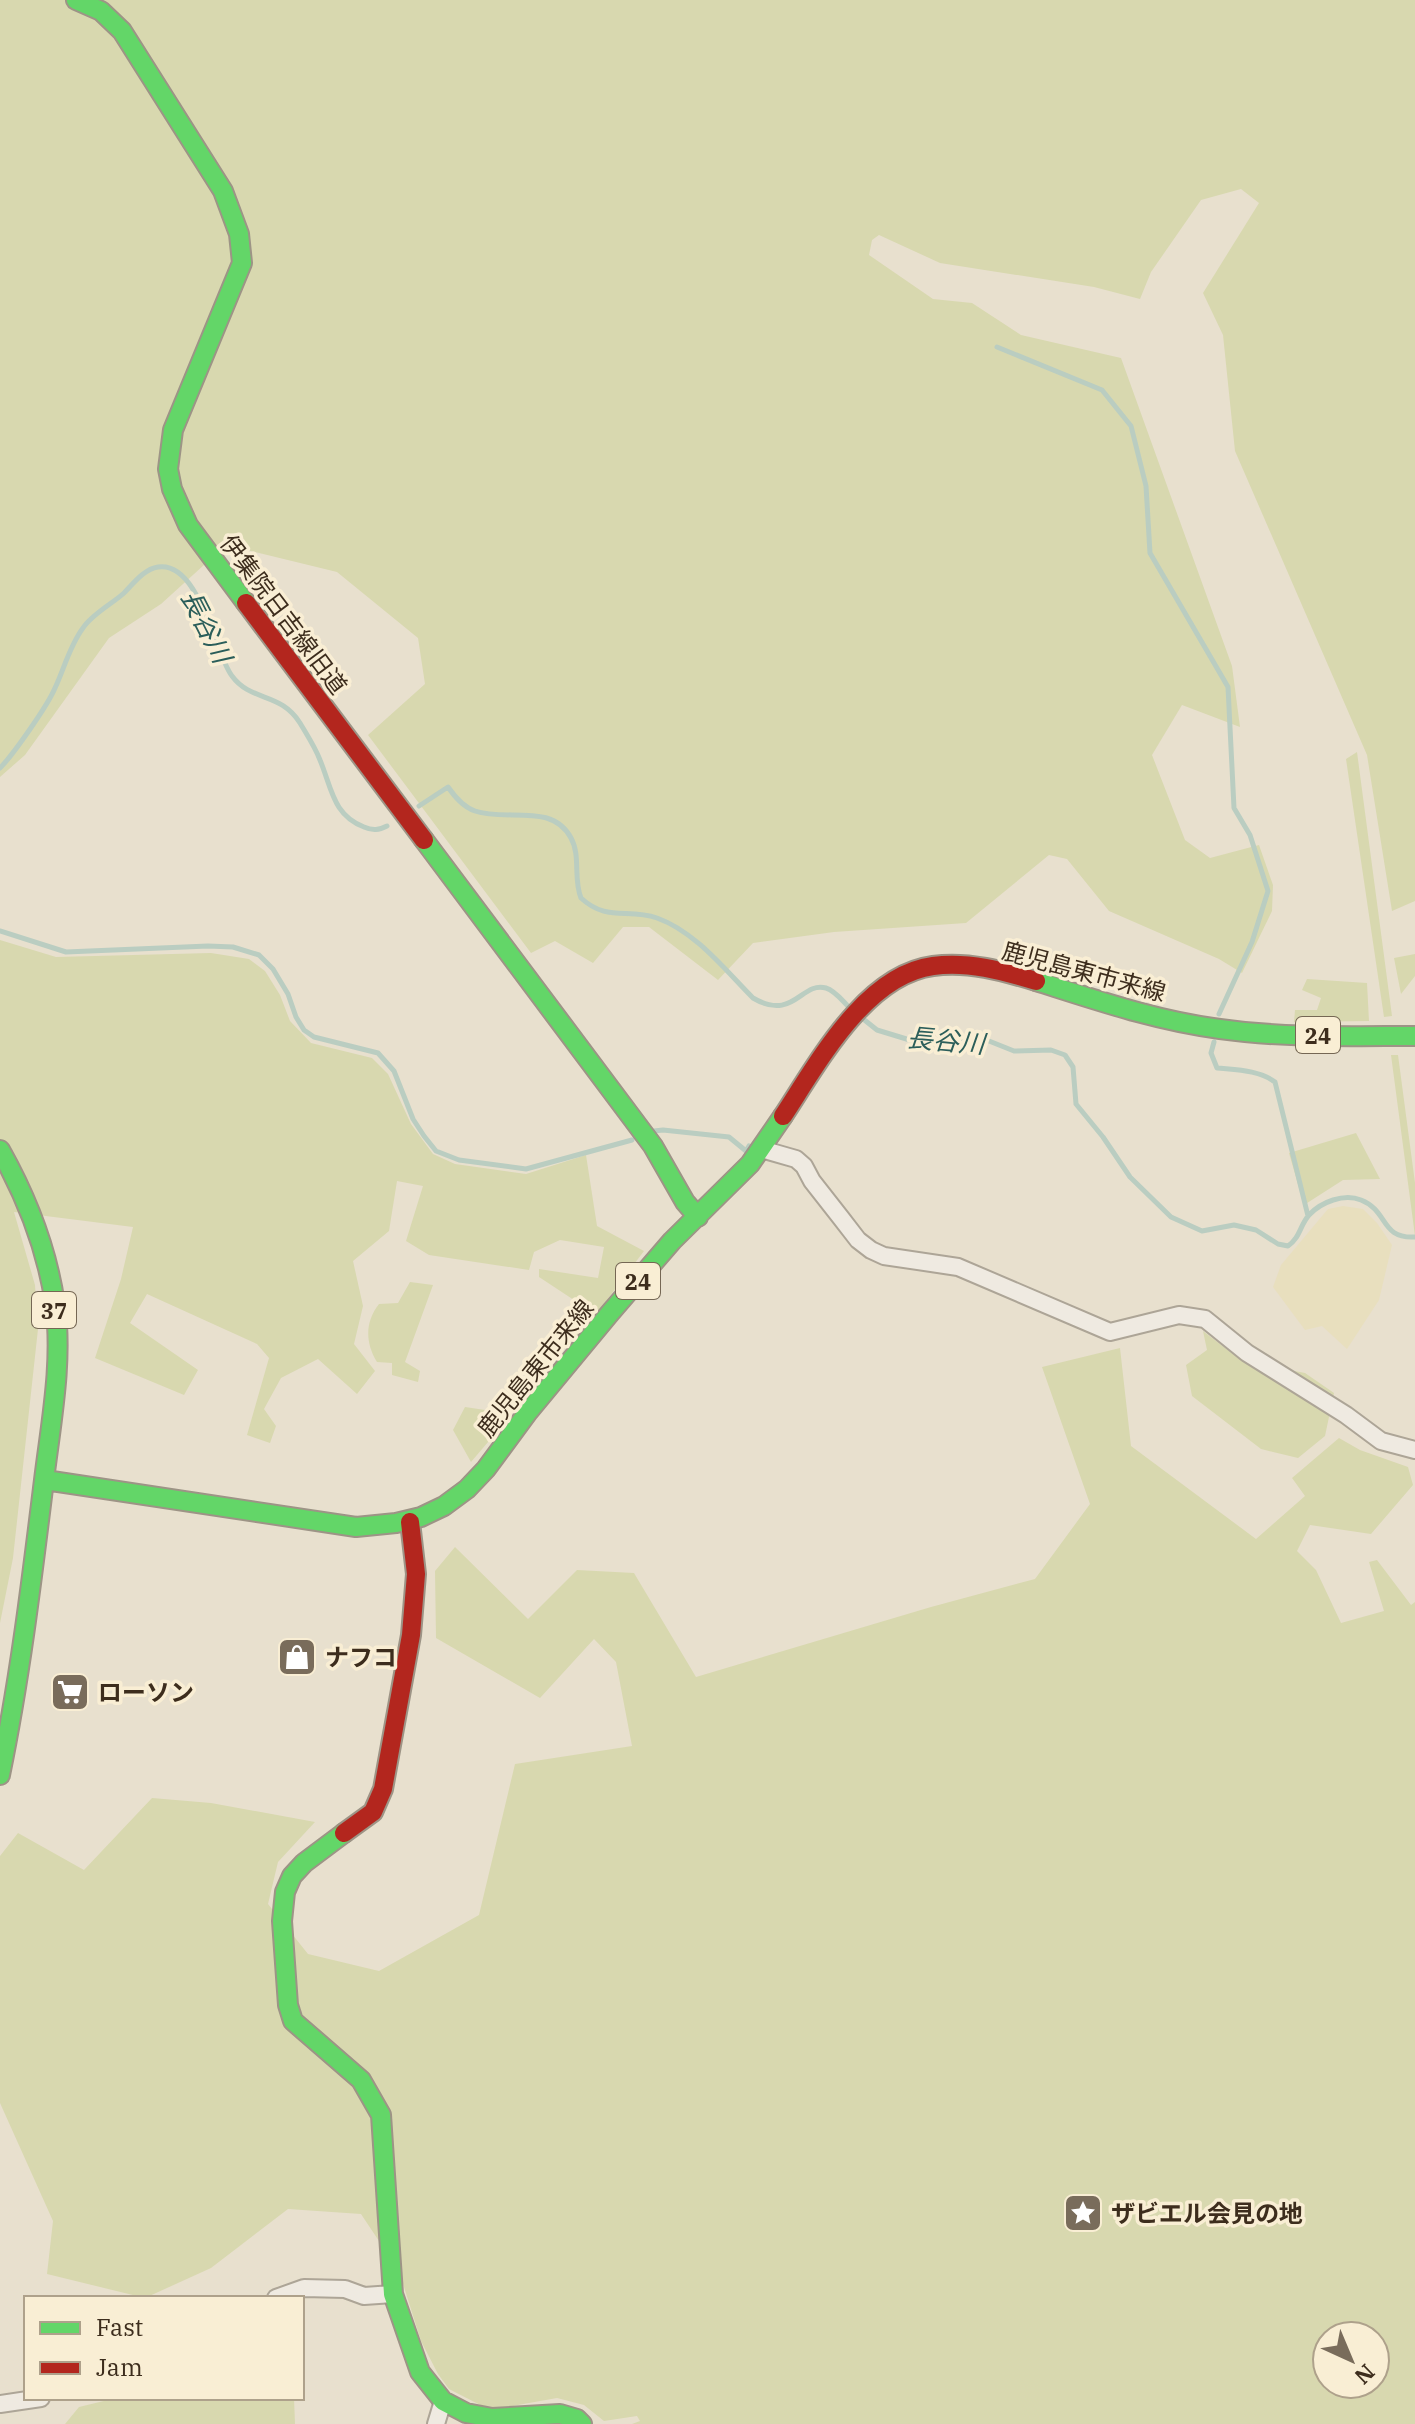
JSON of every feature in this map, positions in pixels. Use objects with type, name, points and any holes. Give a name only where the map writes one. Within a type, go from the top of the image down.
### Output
[{"type":"street","name":"伊集院日吉線旧道","points":[[76,0],[101,11],[122,31],[223,191],[235,215],[241,237],[242,263],[168,449],[166,468],[172,491],[188,525],[653,1146],[685,1202],[698,1217]]},
{"type":"street","name":"鹿児島東市来線","points":[[45,1480],[356,1527],[410,1522],[446,1505],[472,1483],[653,1263],[742,1174],[857,1015],[882,988],[910,971],[952,965],[995,971],[1153,1016],[1221,1029],[1279,1034],[1415,1036]]},
{"type":"street","points":[[761,1149],[796,1159],[858,1240],[884,1256],[958,1267],[1110,1332],[1179,1315],[1205,1319],[1247,1353],[1346,1415],[1381,1441],[1415,1450]]},
{"type":"street","name":"37","points":[[0,1150],[13,1171],[42,1245],[57,1325],[58,1359],[45,1480]]},
{"type":"street","points":[[0,1775],[9,1733],[45,1480]]},
{"type":"street","points":[[410,1522],[416,1574],[411,1635],[383,1789],[373,1812],[304,1863],[292,1876],[285,1892],[282,1921],[288,2005],[293,2021],[361,2080],[381,2115],[393,2294],[420,2372],[443,2401],[466,2413],[492,2418],[560,2414],[577,2419],[582,2424]]},
{"type":"street","points":[[282,2296],[304,2288],[345,2289],[364,2296],[393,2294]]},
{"type":"street","points":[[0,2405],[29,2400]]},
{"type":"street","points":[[436,2424],[443,2401]]},
{"type":"shaded area","points":[[1343,1206],[1363,1209],[1392,1245],[1379,1300],[1347,1349],[1322,1326],[1305,1330],[1273,1287],[1281,1265],[1328,1209]]},
{"type":"green space","points":[[0,0],[1415,0],[1415,901],[1392,911],[1367,755],[1235,451],[1223,335],[1203,293],[1259,203],[1241,189],[1201,200],[1151,272],[1140,299],[1094,287],[940,263],[879,235],[872,240],[869,255],[933,299],[972,303],[1021,335],[1121,358],[1232,666],[1240,727],[1182,705],[1152,755],[1185,840],[1210,858],[1259,845],[1273,885],[1272,911],[1242,973],[1219,959],[1109,911],[1067,859],[1049,855],[966,923],[834,932],[753,943],[718,980],[649,927],[623,927],[593,963],[555,941],[531,953],[368,735],[425,684],[418,638],[337,572],[226,545],[161,604],[109,638],[25,755],[0,777]]},
{"type":"green space","points":[[1357,752],[1392,1016],[1384,1017],[1346,759]]},
{"type":"green space","points":[[0,940],[56,957],[211,953],[249,959],[265,971],[280,995],[290,1021],[311,1043],[372,1058],[388,1074],[411,1124],[433,1154],[455,1164],[526,1174],[586,1155],[597,1226],[644,1251],[578,1338],[555,1324],[580,1304],[539,1277],[539,1269],[598,1278],[604,1247],[560,1240],[534,1252],[529,1270],[429,1255],[406,1241],[423,1186],[397,1181],[389,1231],[353,1261],[363,1306],[354,1344],[375,1371],[357,1394],[318,1359],[281,1378],[264,1409],[276,1426],[270,1443],[247,1435],[269,1358],[257,1344],[147,1294],[130,1323],[198,1370],[184,1395],[95,1358],[121,1279],[133,1227],[14,1212],[35,1285],[38,1329],[13,1558],[0,1623]]},
{"type":"green space","points":[[1415,954],[1415,976],[1401,994],[1394,958]]},
{"type":"green space","points":[[1307,979],[1367,983],[1369,1021],[1294,1022],[1295,1010],[1317,1010],[1321,998],[1302,990]]},
{"type":"green space","points":[[1391,1055],[1398,1055],[1415,1183],[1415,1236]]},
{"type":"green space","points":[[1356,1133],[1380,1179],[1343,1180],[1304,1205],[1289,1153]]},
{"type":"green space","points":[[410,1282],[433,1285],[405,1362],[420,1371],[418,1382],[392,1375],[392,1363],[377,1362],[368,1332],[379,1304],[398,1303]]},
{"type":"green space","points":[[1203,1331],[1242,1361],[1305,1373],[1334,1393],[1325,1436],[1298,1458],[1261,1449],[1192,1396],[1186,1365],[1207,1350]]},
{"type":"green space","points":[[1120,1348],[1131,1446],[1256,1539],[1305,1496],[1292,1478],[1339,1438],[1360,1450],[1408,1467],[1413,1485],[1371,1534],[1310,1525],[1297,1551],[1316,1570],[1341,1623],[1384,1611],[1369,1562],[1377,1560],[1411,1605],[1415,1602],[1415,2424],[632,2424],[640,2421],[637,2416],[604,2421],[584,2405],[557,2398],[490,2410],[449,2389],[438,2374],[421,2341],[399,2271],[361,2214],[288,2209],[211,2268],[149,2296],[137,2296],[47,2274],[53,2221],[0,2103],[0,1856],[18,1833],[84,1870],[152,1798],[211,1803],[315,1822],[278,1862],[268,1904],[308,1954],[379,1971],[479,1915],[515,1764],[632,1746],[616,1662],[594,1639],[540,1698],[436,1638],[435,1571],[455,1547],[528,1619],[577,1570],[634,1573],[696,1677],[1035,1579],[1090,1504],[1042,1367]]},
{"type":"green space","points":[[465,1407],[512,1414],[471,1462],[453,1430]]},
{"type":"green space","points":[[108,2400],[294,2400],[295,2424],[65,2424],[79,2407]]},
{"type":"waterway","points":[[997,347],[1102,390],[1131,426],[1146,486],[1150,553],[1228,687],[1234,808],[1250,835],[1268,891],[1252,942],[1219,1014]]},
{"type":"waterway","name":"長谷川","points":[[0,768],[45,706],[74,642],[87,623],[148,571],[158,567],[172,569],[185,578],[195,593],[232,676],[248,690],[284,706],[300,723],[318,755],[335,800],[346,816],[370,829],[387,826]]},
{"type":"waterway","name":"長谷川","points":[[419,806],[448,787],[456,798],[475,811],[552,820],[563,827],[571,838],[576,852],[579,891],[581,898],[590,905],[609,912],[646,915],[671,924],[697,942],[753,998],[767,1004],[788,1004],[817,987],[833,992],[851,1009]]},
{"type":"waterway","points":[[0,931],[66,952],[208,946],[233,947],[259,955],[273,969],[304,1030],[314,1037],[378,1053],[394,1071],[413,1119],[424,1136],[436,1151],[459,1160],[526,1169],[632,1140]]},
{"type":"waterway","name":"長谷川","points":[[862,1018],[877,1030],[913,1041],[979,1037],[1014,1051],[1051,1050],[1065,1055],[1073,1067],[1076,1104],[1130,1177],[1171,1217],[1202,1231],[1234,1225],[1256,1230],[1278,1244],[1288,1246],[1314,1210],[1333,1200],[1354,1198],[1370,1205],[1396,1234],[1415,1237]]},
{"type":"waterway","points":[[1214,1042],[1211,1053],[1217,1068],[1255,1073],[1275,1082],[1308,1216]]},
{"type":"waterway","points":[[654,1131],[729,1137],[746,1151],[749,1146]]},
{"type":"traffic: fast","points":[[76,0],[101,11],[122,31],[223,191],[239,234],[242,263],[173,430],[168,469],[172,489],[188,525],[246,603]]},
{"type":"traffic: fast","points":[[424,840],[653,1146],[685,1202],[698,1217]]},
{"type":"traffic: fast","points":[[1036,981],[1150,1015],[1220,1029],[1293,1035],[1415,1036]]},
{"type":"traffic: fast","points":[[45,1480],[356,1527],[396,1523],[421,1517],[444,1506],[467,1489],[486,1469],[528,1412],[672,1241],[750,1164],[783,1116]]},
{"type":"traffic: fast","points":[[0,1150],[27,1205],[41,1244],[55,1304],[58,1348],[53,1414],[30,1591],[0,1775]]},
{"type":"traffic: fast","points":[[344,1833],[304,1863],[292,1876],[285,1892],[282,1921],[288,2005],[293,2021],[361,2080],[381,2115],[393,2294],[420,2372],[443,2401],[466,2413],[492,2418],[560,2414],[577,2419],[582,2424]]},
{"type":"traffic: jam","points":[[246,603],[424,840]]},
{"type":"traffic: jam","points":[[783,1116],[846,1024],[865,1003],[908,973],[933,966],[959,965],[1036,981]]},
{"type":"traffic: jam","points":[[344,1833],[373,1812],[383,1789],[411,1635],[416,1574],[410,1522]]},
{"type":"place","name":"ナフコ","points":[[297,1657]]},
{"type":"place","name":"ローソン","points":[[70,1692]]},
{"type":"place","name":"ザビエル会見の地","points":[[1083,2213]]}]
